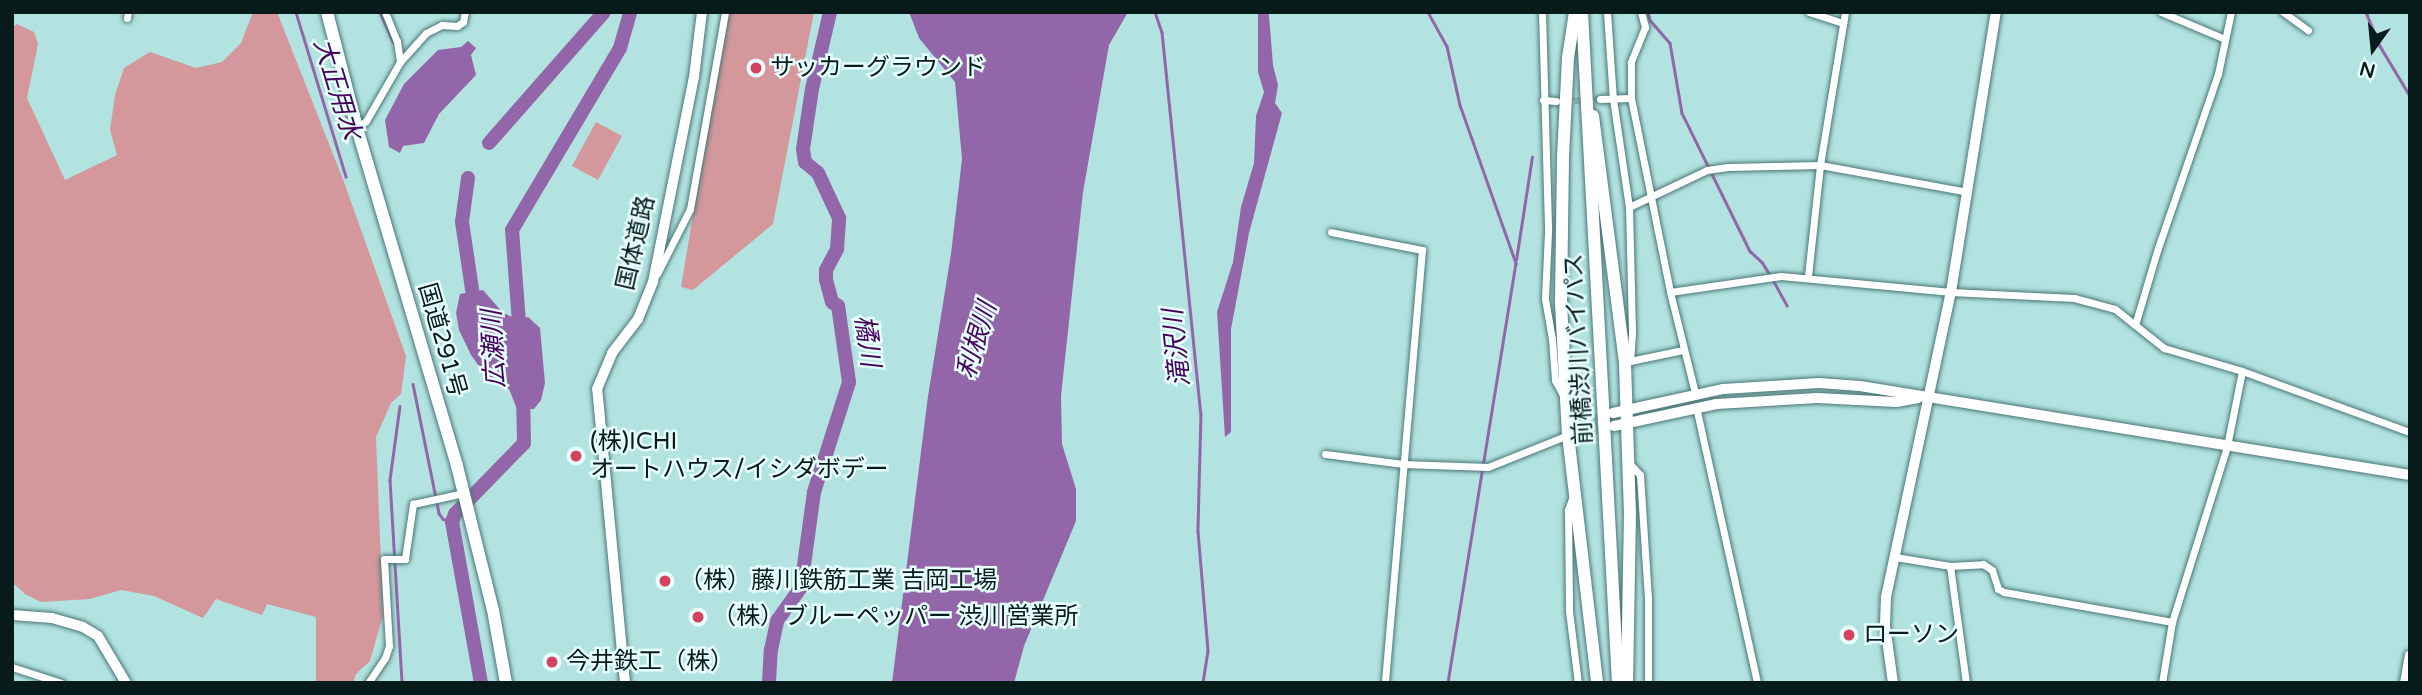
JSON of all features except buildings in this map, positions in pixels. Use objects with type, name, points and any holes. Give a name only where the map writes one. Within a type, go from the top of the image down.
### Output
[{"type":"highway","name":"国道291号","points":[[327,12],[357,128],[465,499],[493,610],[506,683]]},
{"type":"highway","points":[[1575,12],[1569,58],[1561,244],[1565,399],[1576,431],[1574,491],[1597,683]]},
{"type":"highway","name":"前橋渋川バイパス","points":[[1582,12],[1582,57],[1618,683]]},
{"type":"highway","points":[[1582,57],[1600,160],[1627,362],[1619,411],[1628,463],[1627,683]]},
{"type":"street","points":[[385,12],[397,41],[400,62]]},
{"type":"street","points":[[357,128],[366,121],[400,62],[426,33],[442,25],[457,26],[463,22],[465,12]]},
{"type":"street","name":"国体道路","points":[[625,683],[597,389],[612,353],[638,319],[653,282],[694,77],[702,12]]},
{"type":"street","points":[[653,282],[690,209],[724,12]]},
{"type":"street","points":[[1542,12],[1548,232],[1545,299],[1555,380],[1565,399]]},
{"type":"street","points":[[1607,12],[1614,99],[1629,207],[1627,362],[1683,350]]},
{"type":"street","points":[[1641,12],[1645,27],[1631,62],[1631,98],[1670,292],[1695,393]]},
{"type":"street","points":[[1810,12],[1843,23]]},
{"type":"street","points":[[1808,276],[1820,166],[1845,12]]},
{"type":"street","points":[[1893,683],[1885,625],[1886,597],[1951,292],[1996,13],[1989,12]]},
{"type":"street","points":[[2161,12],[2225,39]]},
{"type":"street","points":[[2283,12],[2308,30]]},
{"type":"street","points":[[2135,325],[2158,248],[2218,74],[2232,13]]},
{"type":"street","points":[[1600,99],[1631,98]]},
{"type":"street","points":[[1543,100],[1556,101]]},
{"type":"street","points":[[1629,207],[1652,199],[1707,170],[1728,167],[1820,166],[1968,192]]},
{"type":"street","points":[[1331,232],[1422,250],[1385,683]]},
{"type":"street","points":[[1670,292],[1763,277],[1808,276],[1951,292],[2074,298],[2115,309],[2164,348],[2242,371],[2410,432]]},
{"type":"street","points":[[2162,683],[2172,622],[2227,446],[2242,371]]},
{"type":"street","points":[[1619,411],[1695,393],[1819,383],[1899,390],[1927,397],[2410,475]]},
{"type":"street","points":[[1621,425],[1696,407],[1817,398],[1896,402],[1927,397]]},
{"type":"street","points":[[1696,407],[1757,683]]},
{"type":"street","points":[[1325,454],[1403,464],[1488,467],[1576,431]]},
{"type":"street","points":[[1628,463],[1640,475],[1648,598],[1648,683]]},
{"type":"street","points":[[1574,491],[1568,510],[1569,611],[1578,683]]},
{"type":"street","points":[[368,683],[385,658],[389,646],[385,559],[403,559],[413,504],[442,498],[465,499]]},
{"type":"street","points":[[1895,557],[1950,566],[1977,563],[1988,566],[1997,589],[2004,592],[2172,622]]},
{"type":"street","points":[[1950,566],[1966,683]]},
{"type":"street","points":[[12,615],[52,618],[83,627],[98,636],[126,683]]},
{"type":"street","points":[[2405,683],[2410,656]]},
{"type":"street","points":[[12,667],[61,683]]},
{"type":"street","points":[[30,673],[37,683]]},
{"type":"shaded area","points":[[253,12],[277,12],[344,182],[406,356],[401,394],[391,403],[376,437],[383,615],[370,661],[356,674],[353,683],[316,683],[316,617],[267,604],[262,615],[216,599],[203,618],[154,596],[121,590],[90,599],[41,602],[25,594],[12,582],[12,28],[17,24],[34,32],[38,44],[27,98],[65,180],[117,155],[110,130],[115,95],[124,68],[150,52],[196,68],[222,62],[241,43]]},
{"type":"shaded area","points":[[727,12],[814,12],[773,224],[693,290],[681,287]]},
{"type":"shaded area","points":[[596,122],[622,136],[598,180],[572,166]]},
{"type":"water","name":"利根川","points":[[909,12],[1128,12],[1109,45],[1083,192],[1061,396],[1062,444],[1076,489],[1076,521],[1024,646],[1014,683],[892,683],[928,396],[951,254],[962,159],[955,82],[919,38]]},
{"type":"water","points":[[1258,12],[1268,12],[1269,16],[1273,65],[1278,85],[1275,103],[1282,113],[1249,233],[1231,329],[1231,432],[1225,437],[1217,312],[1233,262],[1241,207],[1254,163],[1256,116],[1264,92],[1258,72]]},
{"type":"water","points":[[468,41],[476,48],[471,55],[476,75],[439,114],[424,143],[403,146],[400,153],[389,147],[385,120],[404,84],[438,50],[461,47]]},
{"type":"water","points":[[483,290],[503,313],[517,319],[528,317],[540,328],[545,383],[541,400],[534,409],[517,409],[509,389],[489,380],[471,355],[459,330],[456,313],[460,294]]},
{"type":"waterway","name":"大正用水","points":[[296,12],[346,177]]},
{"type":"waterway","points":[[380,12],[393,41]]},
{"type":"waterway","points":[[489,143],[604,12]]},
{"type":"waterway","name":"広瀬川","points":[[520,336],[512,230],[620,48],[630,12]]},
{"type":"waterway","name":"橘川","points":[[769,683],[771,650],[777,621],[801,587],[814,492],[849,382],[838,306],[832,302],[826,279],[826,270],[837,249],[839,218],[818,173],[805,162],[803,149],[812,89],[830,12]]},
{"type":"waterway","name":"滝沢川","points":[[1155,12],[1162,32],[1201,413],[1198,531],[1208,651],[1203,683]]},
{"type":"waterway","points":[[1428,12],[1447,46],[1460,105],[1516,263],[1448,683]]},
{"type":"waterway","points":[[1648,12],[1650,20],[1670,43],[1682,113],[1750,251],[1762,262],[1770,275]]},
{"type":"waterway","points":[[2366,12],[2380,46],[2410,96]]},
{"type":"waterway","points":[[1516,260],[1532,157]]},
{"type":"waterway","points":[[468,178],[462,222],[473,296]]},
{"type":"waterway","points":[[1773,280],[1787,305]]},
{"type":"waterway","name":"大正用水","points":[[413,384],[439,513],[443,519],[452,522]]},
{"type":"waterway","name":"大正用水","points":[[481,683],[452,522],[455,514],[524,443],[523,392]]},
{"type":"waterway","points":[[400,406],[390,480],[402,683]]},
{"type":"tunnel","points":[[1563,101],[1600,99]]},
{"type":"tunnel","points":[[1580,426],[1609,414]]},
{"type":"tunnel","points":[[1581,433],[1610,427]]},
{"type":"place","name":"サッカーグラウンド","points":[[756,68]]},
{"type":"place","name":"(株)ICHI オートハウス/イシダボデー","points":[[576,456]]},
{"type":"place","name":"（株）藤川鉄筋工業 吉岡工場","points":[[665,581]]},
{"type":"place","name":"（株）ブルーペッパー 渋川営業所","points":[[698,617]]},
{"type":"place","name":"ローソン","points":[[1849,635]]},
{"type":"place","name":"今井鉄工（株）","points":[[552,662]]}]
